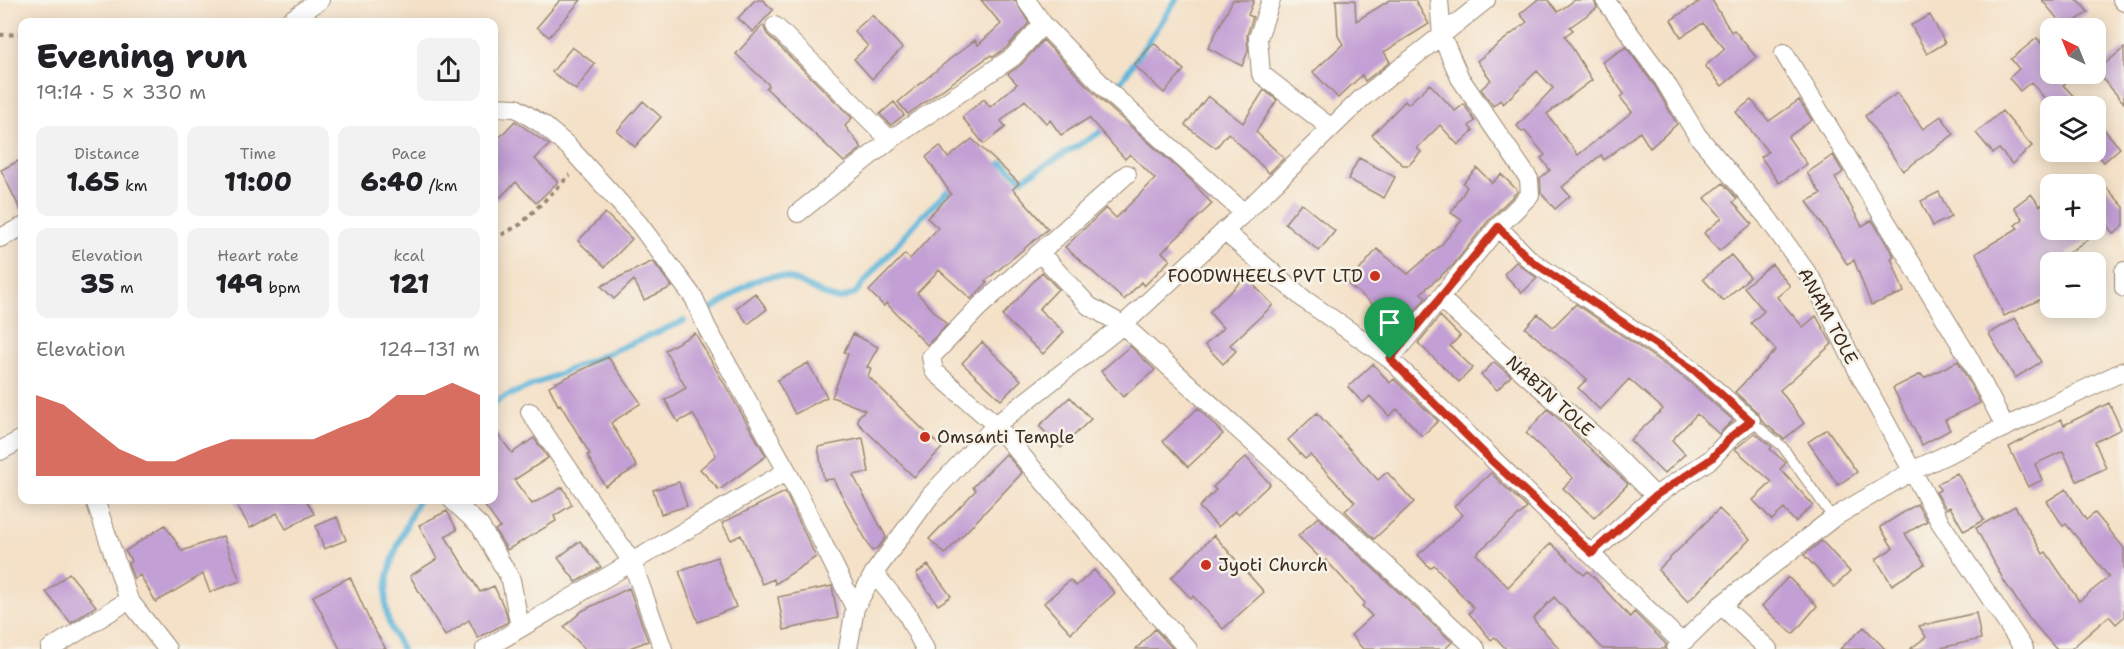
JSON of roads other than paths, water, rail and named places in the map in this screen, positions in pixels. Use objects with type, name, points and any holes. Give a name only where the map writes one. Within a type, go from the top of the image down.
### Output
[{"type":"street","points":[[294,18],[320,0]]},
{"type":"street","points":[[1026,0],[1043,24],[1108,91],[1244,213]]},
{"type":"street","points":[[1271,0],[1258,39],[1261,74],[1331,128]]},
{"type":"street","points":[[1390,359],[1442,300],[1498,227],[1530,195],[1529,179],[1460,78],[1442,37],[1439,0]]},
{"type":"street","points":[[848,649],[855,608],[874,573],[930,496],[996,425],[1123,326],[1362,98],[1486,0]]},
{"type":"street","name":"ANAM TOLE","points":[[1605,0],[1664,81],[1697,135],[1767,217],[1815,284],[1940,522],[2024,649]]},
{"type":"street","points":[[798,213],[890,140],[1012,57],[1043,24]]},
{"type":"street","points":[[775,26],[890,140]]},
{"type":"street","points":[[1784,53],[1969,358],[2005,426]]},
{"type":"street","points":[[498,107],[516,108],[543,125],[583,162],[639,224],[694,298],[706,328],[787,471],[855,608]]},
{"type":"street","points":[[1127,174],[978,308],[931,357],[934,371],[996,425],[1146,603],[1188,649]]},
{"type":"street","points":[[1498,227],[1530,260],[1694,370],[1751,421],[1733,435],[1711,459],[1655,496],[1592,553]]},
{"type":"street","points":[[0,238],[18,229]]},
{"type":"street","points":[[1224,231],[1305,300],[1390,359],[1491,460],[1592,553],[1679,645],[1720,605],[1833,518],[1912,471],[2124,371]]},
{"type":"street","points":[[1040,253],[1089,306],[1123,326],[1283,469],[1476,649]]},
{"type":"street","points":[[2124,271],[2124,288]]},
{"type":"street","name":"NABIN TOLE","points":[[1442,300],[1606,446],[1655,496]]},
{"type":"street","points":[[530,412],[632,562],[663,649]]},
{"type":"street","points":[[0,452],[18,441]]},
{"type":"street","points":[[484,649],[787,471]]},
{"type":"street","points":[[96,504],[129,600],[167,649]]},
{"type":"street","points":[[456,504],[480,526],[511,580],[520,627]]},
{"type":"street","points":[[874,573],[907,614],[925,649]]},
{"type":"street","points":[[50,649],[129,600]]},
{"type":"street","points":[[1720,605],[1767,649]]},
{"type":"lane","points":[[1751,421],[1782,446],[1833,518]]},
{"type":"waterway","points":[[1120,83],[1176,0]]},
{"type":"waterway","points":[[993,167],[1003,163],[1022,179],[1099,133],[1103,125]]},
{"type":"waterway","points":[[705,312],[755,281],[774,276],[800,282],[833,298],[840,299],[854,294],[920,218],[954,185]]},
{"type":"waterway","points":[[498,401],[684,321]]},
{"type":"waterway","points":[[402,649],[389,623],[386,588],[393,558],[416,504]]},
{"type":"place","name":"FOODWHEELS PVT LTD","points":[[1375,276]]},
{"type":"place","name":"Omsanti Temple","points":[[925,437]]},
{"type":"place","name":"Jyoti Church","points":[[1206,565]]}]
